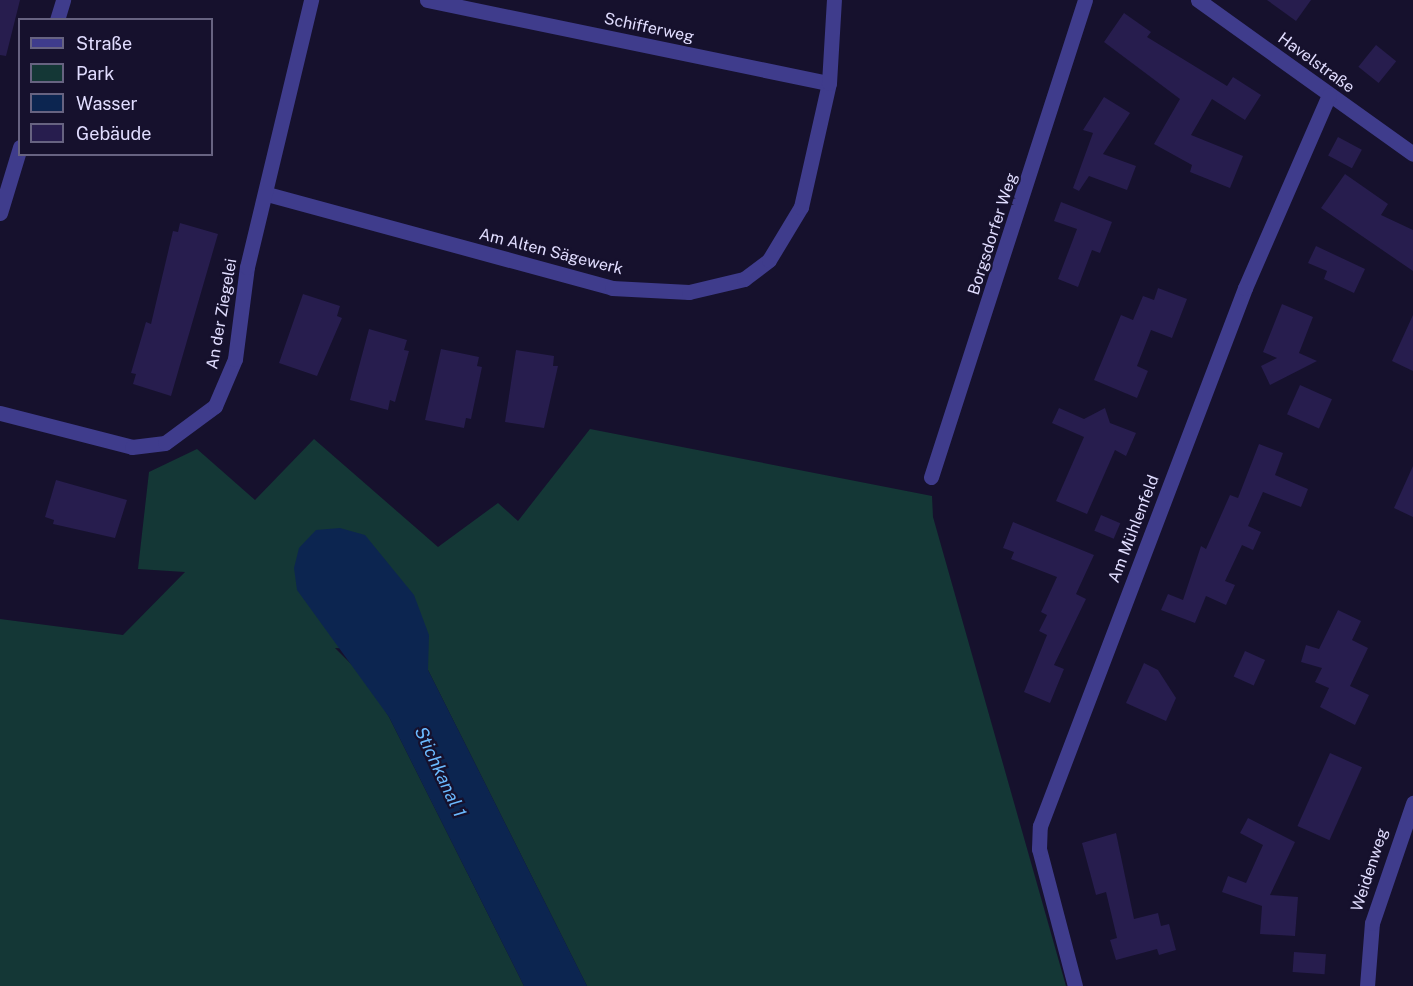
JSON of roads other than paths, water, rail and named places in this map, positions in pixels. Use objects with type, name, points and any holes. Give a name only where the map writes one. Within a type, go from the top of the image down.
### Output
[{"type":"street","points":[[58,18],[63,0]]},
{"type":"street","name":"An der Ziegelei","points":[[0,413],[132,447],[165,443],[188,431],[215,406],[227,384],[311,0]]},
{"type":"street","name":"Schifferweg","points":[[427,0],[829,83]]},
{"type":"street","name":"Am Alten Sägewerk","points":[[267,194],[612,288],[689,292],[719,287],[744,279],[785,239],[817,151],[829,83],[834,0]]},
{"type":"street","name":"Borgsdorfer Weg","points":[[930,477],[1008,252],[1085,0]]},
{"type":"street","name":"Havelstraße","points":[[1198,0],[1413,154]]},
{"type":"street","name":"Am Mühlenfeld","points":[[1075,986],[1040,849],[1040,826],[1245,288],[1329,95]]},
{"type":"street","points":[[0,213],[18,154]]},
{"type":"street","name":"Weidenweg","points":[[1367,986],[1372,923],[1413,803]]},
{"type":"water","name":"Stichkanal 1","points":[[340,528],[365,535],[414,595],[429,635],[428,670],[587,986],[524,986],[389,717],[297,590],[294,568],[299,548],[316,530]]}]
